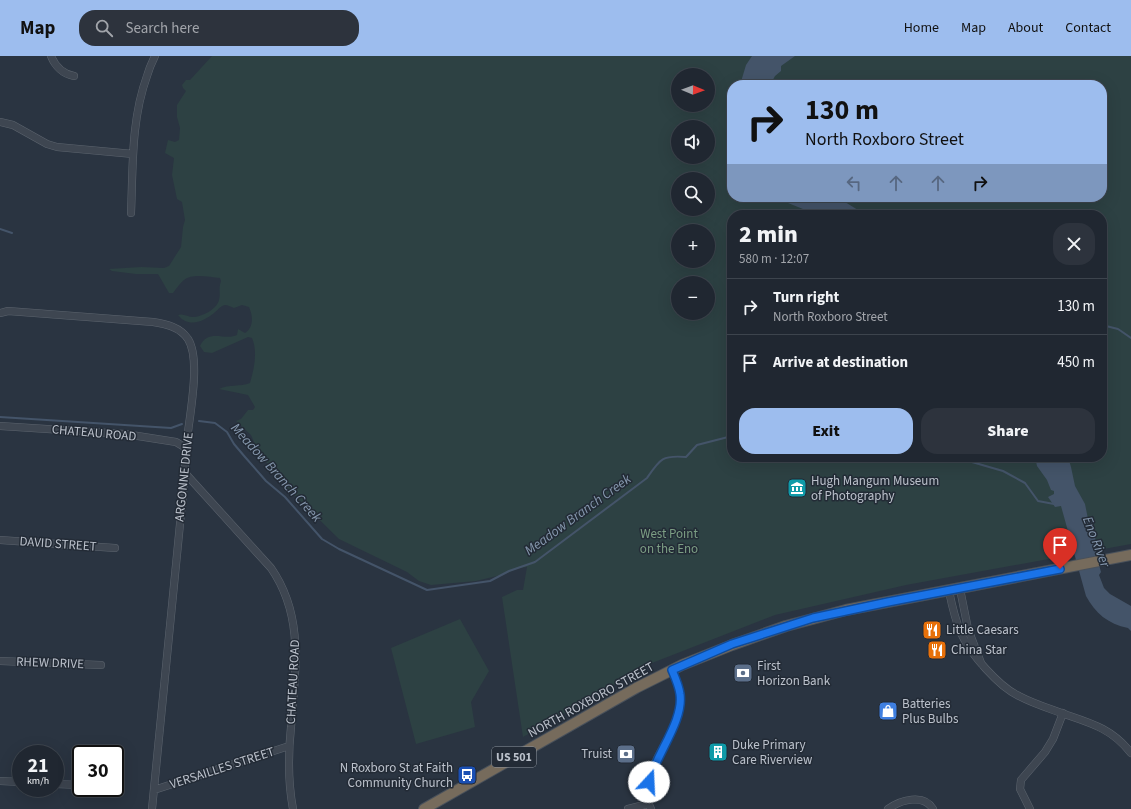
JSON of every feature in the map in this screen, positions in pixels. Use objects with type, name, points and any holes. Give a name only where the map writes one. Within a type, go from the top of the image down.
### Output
[{"type":"highway","name":"NORTH ROXBORO STREET","points":[[424,809],[596,710],[672,670],[732,644],[813,618],[881,603],[950,591],[1131,555]]},
{"type":"street","points":[[51,56],[62,72],[67,75],[74,76]]},
{"type":"street","points":[[131,213],[133,154],[137,110],[143,87],[155,56]]},
{"type":"street","points":[[0,122],[13,125],[47,144],[57,147],[133,154]]},
{"type":"street","name":"ARGONNE DRIVE","points":[[0,313],[8,312],[153,322],[172,327],[181,332],[192,346],[194,363],[190,419],[152,809]]},
{"type":"street","name":"CHATEAU ROAD","points":[[0,426],[125,434],[176,442],[186,448]]},
{"type":"street","name":"CHATEAU ROAD","points":[[185,473],[258,553],[276,576],[291,611],[295,629],[296,659],[289,746],[289,771],[293,809]]},
{"type":"street","name":"DAVID STREET","points":[[0,540],[115,548]]},
{"type":"street","points":[[960,589],[968,629],[982,665]]},
{"type":"street","points":[[950,591],[960,632],[970,650],[995,679],[1018,696],[1035,704],[1103,728],[1116,737],[1131,753]]},
{"type":"street","name":"RHEW DRIVE","points":[[0,661],[101,665]]},
{"type":"street","points":[[628,809],[648,807],[650,775],[680,709],[680,693],[672,670]]},
{"type":"street","points":[[1030,809],[1020,789],[1021,780],[1045,752],[1056,732],[1063,713]]},
{"type":"street","name":"VERSAILLES STREET","points":[[154,790],[289,746]]},
{"type":"street","points":[[0,781],[12,782]]},
{"type":"street","points":[[888,809],[895,804],[914,799],[923,800],[930,804],[933,809]]},
{"type":"green space","name":"West Point on the Eno","points":[[212,56],[1131,56],[1131,544],[906,585],[775,615],[652,663],[523,737],[502,597],[517,590],[523,590],[527,567],[476,581],[431,585],[419,581],[407,572],[339,539],[282,483],[258,451],[251,435],[236,421],[241,419],[248,410],[253,410],[255,407],[248,395],[219,389],[250,383],[255,355],[252,338],[248,337],[212,353],[204,352],[200,346],[203,341],[212,336],[227,337],[237,335],[238,329],[245,333],[248,331],[252,321],[249,307],[242,305],[234,308],[225,305],[220,307],[205,319],[196,322],[186,321],[178,315],[182,314],[197,317],[209,312],[218,303],[220,298],[220,278],[201,276],[187,278],[173,293],[169,293],[158,274],[136,274],[112,271],[109,269],[141,267],[164,268],[169,266],[181,247],[185,220],[182,202],[177,199],[172,175],[174,158],[165,153],[168,140],[175,142],[179,140],[180,128],[177,117],[177,105],[186,91],[182,85],[186,80],[190,80]]},
{"type":"green space","points":[[460,619],[489,671],[471,702],[475,727],[416,744],[391,648]]},
{"type":"water","points":[[752,56],[795,56],[781,66],[781,71],[773,80],[742,80],[746,65]]},
{"type":"water","points":[[786,202],[845,202],[858,210],[806,210]]},
{"type":"water","points":[[1036,462],[1070,462],[1075,486],[1085,504],[1088,519],[1091,520],[1094,525],[1092,528],[1095,532],[1096,554],[1101,572],[1099,575],[1104,588],[1110,594],[1131,606],[1131,631],[1128,628],[1108,621],[1098,613],[1086,596],[1061,506],[1055,507],[1048,497],[1054,494],[1054,491],[1051,490],[1047,480],[1037,466]]},
{"type":"waterway","points":[[0,229],[12,233]]},
{"type":"waterway","points":[[1107,326],[1118,329],[1131,338]]},
{"type":"waterway","name":"Meadow Branch Creek","points":[[0,417],[171,428],[182,424]]},
{"type":"waterway","name":"Meadow Branch Creek","points":[[199,421],[215,423],[227,432],[234,444],[266,481],[285,497],[322,539],[339,549],[427,590],[490,581],[509,571],[535,562],[647,478],[655,466],[662,460],[672,457],[686,457],[697,445],[727,437]]},
{"type":"waterway","name":"Meadow Branch Creek","points":[[972,462],[1003,471],[1025,483],[1038,501],[1054,504]]},
{"type":"place","name":"Hugh Mangum Museum of Photography","points":[[797,488]]},
{"type":"place","name":"Little Caesars","points":[[932,630]]},
{"type":"place","name":"China Star","points":[[937,650]]},
{"type":"place","name":"First Horizon Bank","points":[[743,673]]},
{"type":"place","name":"Batteries Plus Bulbs","points":[[888,711]]},
{"type":"place","name":"Duke Primary Care Riverview","points":[[718,752]]},
{"type":"place","name":"Truist","points":[[626,754]]},
{"type":"place","name":"N Roxboro St at Faith Community Church","points":[[467,775]]},
{"type":"route","points":[[649,782],[650,775],[680,709],[680,693],[672,670],[732,644],[813,618],[846,610],[1060,569]]},
{"type":"water label","name":"Eno River","points":[[1096,542]]}]
